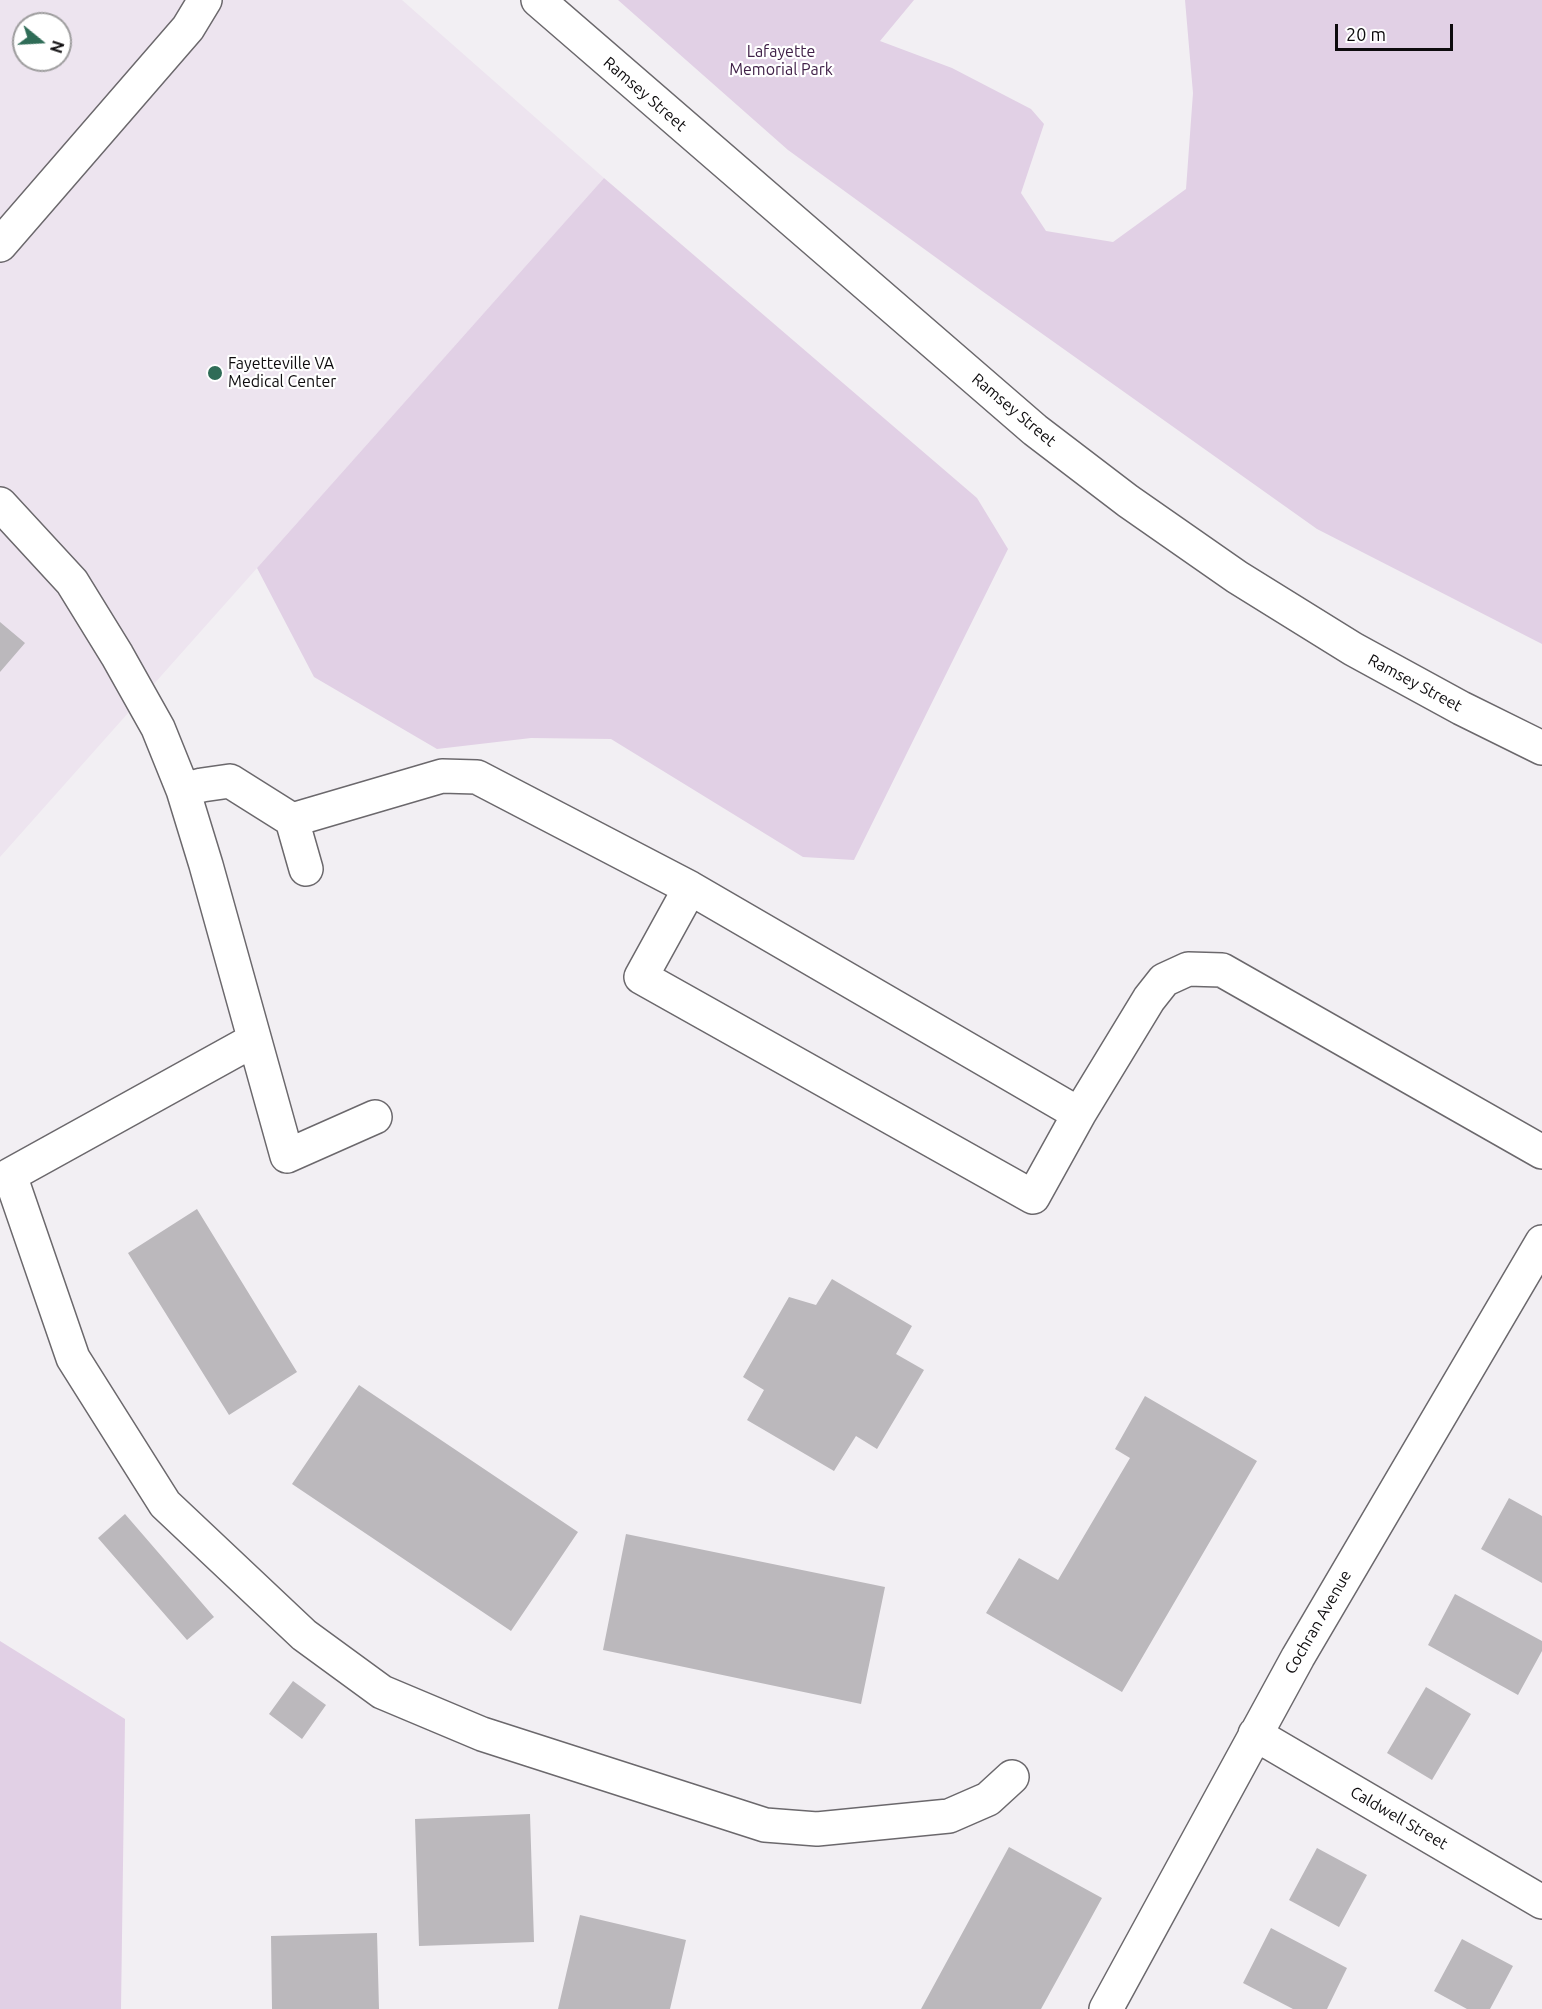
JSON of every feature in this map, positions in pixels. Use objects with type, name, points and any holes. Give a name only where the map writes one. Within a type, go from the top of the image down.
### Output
[{"type":"main road","points":[[0,245],[188,28],[205,0]]},
{"type":"main road","name":"Ramsey Street","points":[[537,0],[1035,430],[1128,501],[1237,577],[1353,649],[1461,708],[1542,748]]},
{"type":"main road","points":[[0,504],[72,582],[158,728],[183,790],[209,876],[286,1156],[375,1117]]},
{"type":"main road","points":[[292,820],[442,776],[477,777],[690,888],[1079,1114]]},
{"type":"main road","points":[[183,790],[230,781],[292,820],[306,869]]},
{"type":"main road","points":[[690,888],[641,977],[1033,1197],[1079,1114],[1149,999],[1164,980],[1188,969],[1222,970],[1542,1152]]},
{"type":"main road","points":[[254,1040],[5,1168],[73,1358],[165,1504],[304,1635],[382,1692],[482,1734],[765,1825],[817,1829],[948,1816],[988,1800],[1012,1777]]},
{"type":"main road","name":"Cochran Avenue","points":[[1106,2009],[1298,1657],[1542,1242]]},
{"type":"main road","name":"Caldwell Street","points":[[1255,1734],[1542,1902]]},
{"type":"shaded area","name":"Fayetteville VA Medical Center","points":[[0,0],[402,0],[604,178],[0,857]]},
{"type":"green space","name":"Lafayette Memorial Park","points":[[618,0],[914,0],[880,41],[952,68],[1031,109],[1044,124],[1021,193],[1046,231],[1113,242],[1186,189],[1193,93],[1185,0],[1542,0],[1542,644],[1317,529],[788,150]]},
{"type":"green space","points":[[604,178],[977,498],[1008,549],[854,860],[803,857],[611,739],[531,738],[437,749],[314,677],[257,568]]},
{"type":"green space","points":[[0,1641],[125,1719],[121,2009],[0,2009]]},
{"type":"building","points":[[0,622],[25,643],[0,672]]},
{"type":"building","points":[[197,1209],[297,1372],[229,1415],[128,1253]]},
{"type":"building","points":[[832,1279],[912,1326],[896,1354],[924,1370],[877,1449],[856,1436],[834,1471],[747,1420],[764,1390],[743,1377],[789,1297],[816,1305]]},
{"type":"building","points":[[359,1385],[578,1532],[511,1631],[292,1484]]},
{"type":"building","points":[[1145,1396],[1257,1461],[1122,1692],[986,1613],[1019,1558],[1058,1580],[1130,1458],[1115,1449]]},
{"type":"building","points":[[1509,1498],[1542,1516],[1542,1583],[1481,1549]]},
{"type":"building","points":[[125,1514],[214,1617],[187,1640],[98,1538]]},
{"type":"building","points":[[626,1534],[885,1587],[861,1704],[603,1650]]},
{"type":"building","points":[[1455,1594],[1542,1641],[1542,1651],[1518,1695],[1428,1645]]},
{"type":"building","points":[[293,1681],[326,1705],[302,1739],[269,1714]]},
{"type":"building","points":[[1426,1687],[1471,1714],[1432,1780],[1387,1753]]},
{"type":"building","points":[[530,1814],[534,1942],[419,1946],[415,1819]]},
{"type":"building","points":[[1009,1847],[1102,1898],[1041,2009],[921,2009]]},
{"type":"building","points":[[1317,1848],[1367,1875],[1339,1927],[1289,1900]]},
{"type":"building","points":[[580,1915],[686,1940],[670,2009],[558,2009]]},
{"type":"building","points":[[1271,1928],[1347,1968],[1327,2009],[1293,2009],[1243,1983]]},
{"type":"building","points":[[377,1933],[379,2009],[272,2009],[271,1936]]},
{"type":"building","points":[[1462,1939],[1513,1966],[1490,2009],[1467,2009],[1434,1991]]},
{"type":"place","name":"Fayetteville VA Medical Center","points":[[215,373]]}]
